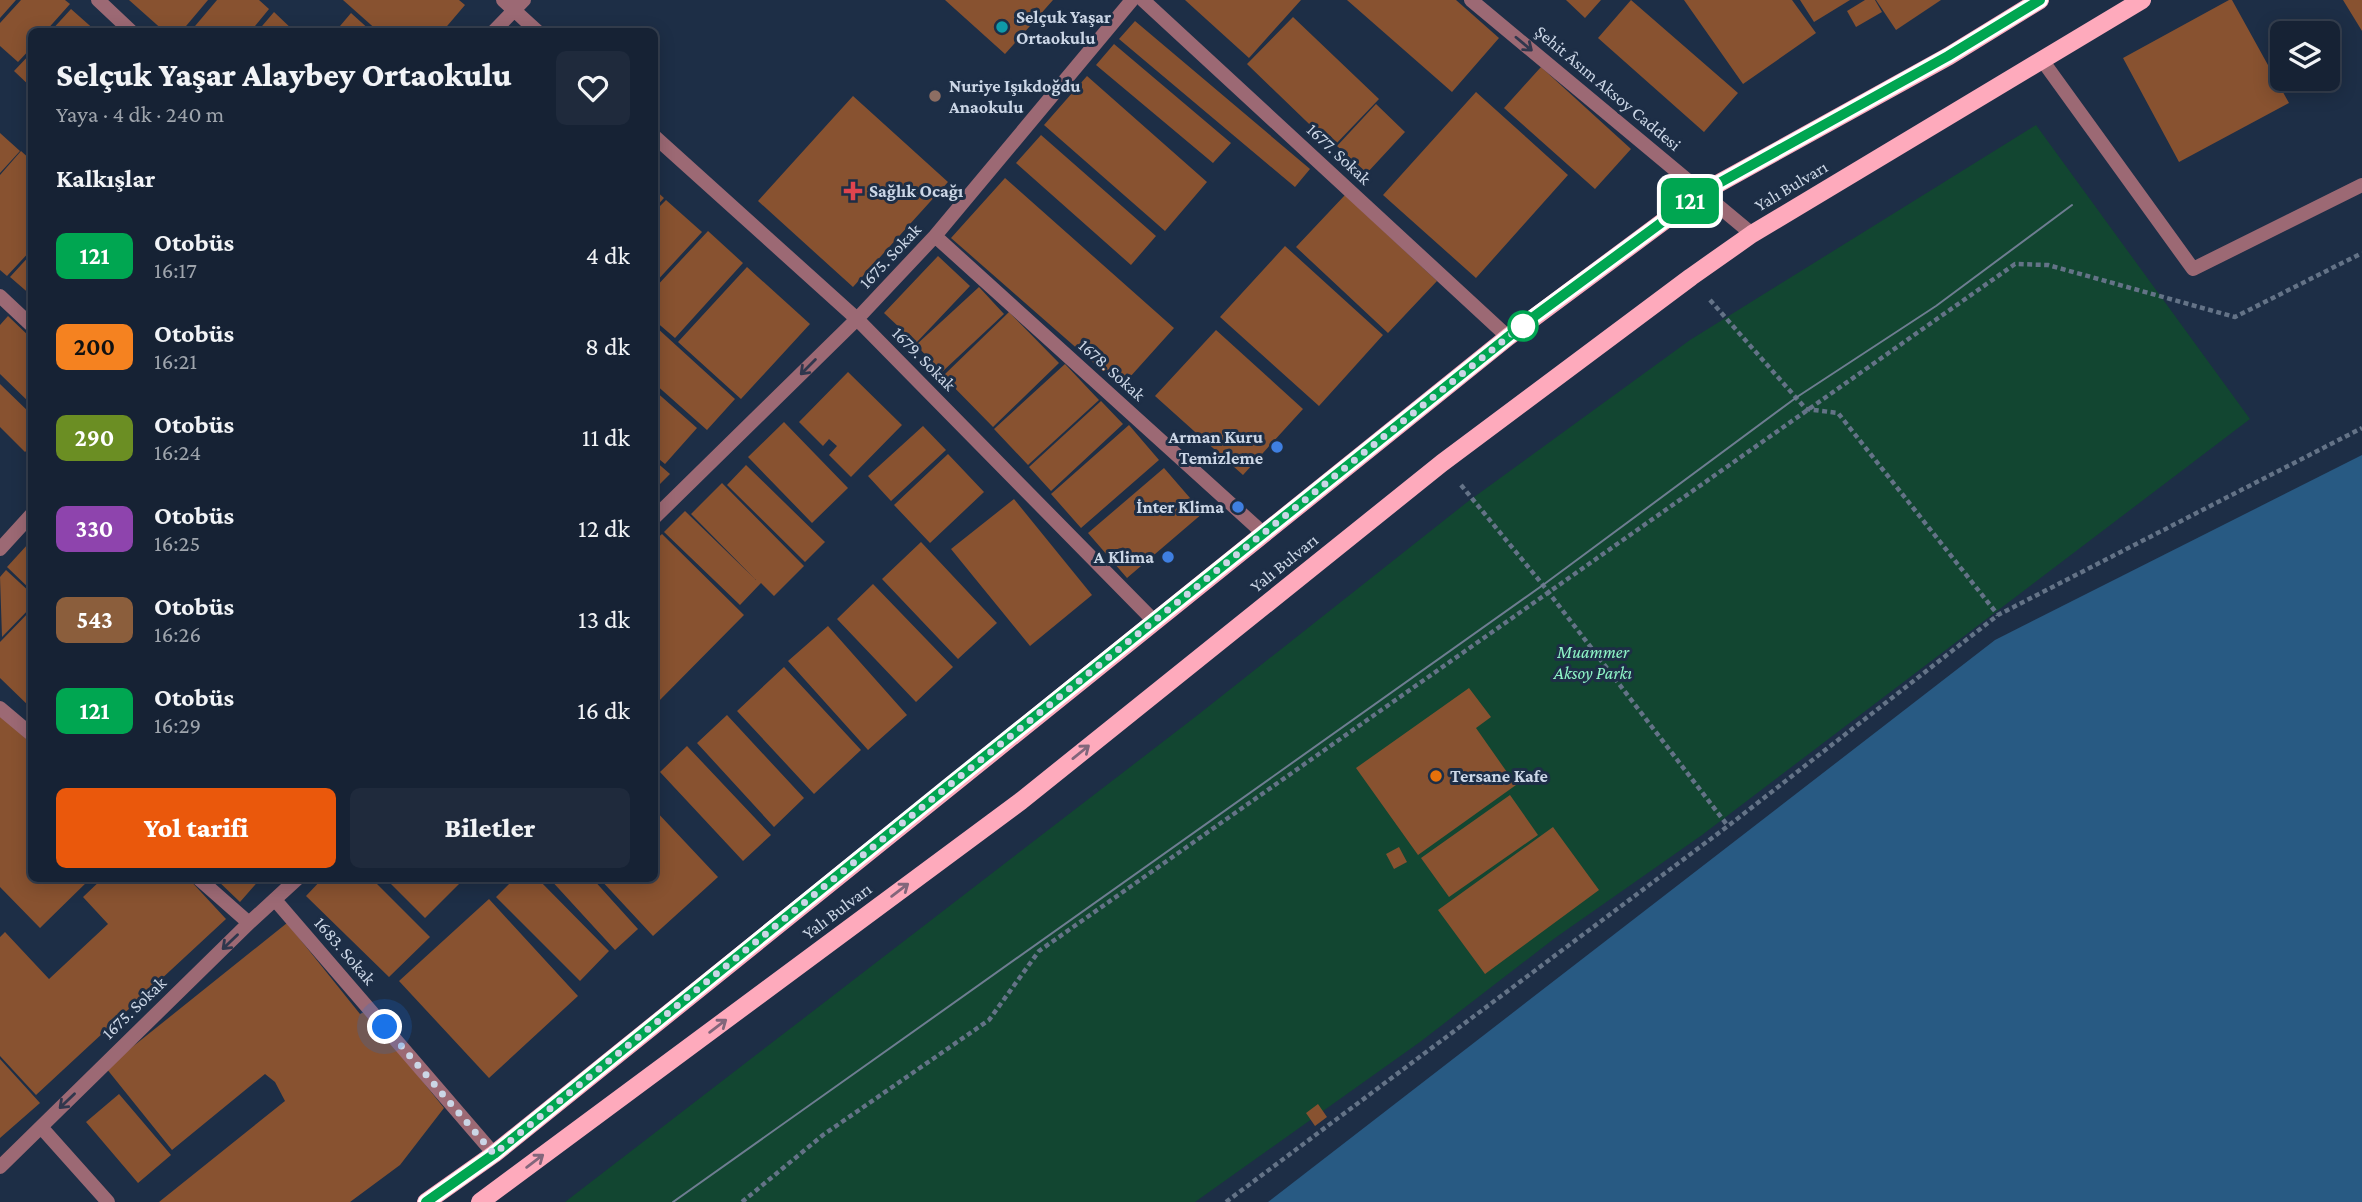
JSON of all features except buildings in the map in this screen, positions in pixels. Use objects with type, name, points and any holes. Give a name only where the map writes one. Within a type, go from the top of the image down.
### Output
[{"type":"main road","name":"Yalı Bulvarı","points":[[426,1202],[494,1154],[1508,337],[1703,192],[1948,56],[2039,0]]},
{"type":"main road","name":"Yalı Bulvarı","points":[[480,1202],[1021,801],[1442,463],[1690,277],[1752,234],[2142,0]]},
{"type":"street","points":[[98,0],[128,28]]},
{"type":"street","points":[[503,0],[519,5],[535,28]]},
{"type":"street","name":"1675. Sokak","points":[[658,514],[857,319],[935,236],[1132,0]]},
{"type":"street","name":"1677. Sokak","points":[[1143,0],[1508,337]]},
{"type":"street","name":"Şehit Âsım Aksoy Caddesi","points":[[1471,0],[1752,234]]},
{"type":"street","points":[[2011,18],[2019,0]]},
{"type":"street","points":[[497,28],[519,5]]},
{"type":"street","points":[[2042,60],[2193,269],[2362,185]]},
{"type":"street","name":"1679. Sokak","points":[[658,140],[857,319],[1154,621]]},
{"type":"street","name":"1678. Sokak","points":[[935,236],[1263,533]]},
{"type":"street","points":[[0,296],[28,322]]},
{"type":"street","points":[[0,550],[28,518]]},
{"type":"street","points":[[0,708],[28,732]]},
{"type":"street","points":[[203,882],[249,923]]},
{"type":"street","name":"1675. Sokak","points":[[0,1167],[294,882]]},
{"type":"street","name":"1683. Sokak","points":[[276,901],[494,1154]]},
{"type":"street","points":[[41,1127],[108,1202]]},
{"type":"path","points":[[742,1202],[823,1135],[989,1020],[1040,951],[2015,264],[2048,265],[2235,317],[2362,253]]},
{"type":"path","points":[[1690,277],[1806,410],[1838,413],[1998,615]]},
{"type":"path","points":[[1226,1202],[1728,826],[1998,615],[2362,428]]},
{"type":"path","points":[[1442,463],[1549,593],[1728,826]]},
{"type":"green space","name":"Muammer Aksoy Parkı","points":[[2036,125],[2250,419],[1702,835],[1555,938],[1420,1042],[1195,1202],[565,1202],[1199,714],[1466,503],[1690,340]]},
{"type":"water","points":[[2362,455],[2362,1202],[1268,1202],[1995,640]]},
{"type":"tram line","points":[[673,1202],[1543,585],[1797,397],[1936,306],[2072,205]]},
{"type":"bus line","name":"121","points":[[426,1202],[494,1154],[1528,321],[1703,192],[1948,56],[2040,0]]},
{"type":"place","name":"Selçuk Yaşar Ortaokulu","points":[[1002,27]]},
{"type":"place","name":"Nuriye Işıkdoğdu Anaokulu","points":[[935,96]]},
{"type":"place","name":"Sağlık Ocağı","points":[[853,191]]},
{"type":"place","name":"Arman Kuru Temizleme","points":[[1277,447]]},
{"type":"place","name":"İnter Klima","points":[[1238,507]]},
{"type":"place","name":"A Klima","points":[[1168,557]]},
{"type":"place","name":"Tersane Kafe","points":[[1436,776]]},
{"type":"route","points":[[385,1027],[494,1154],[1528,321],[1523,326]]}]
